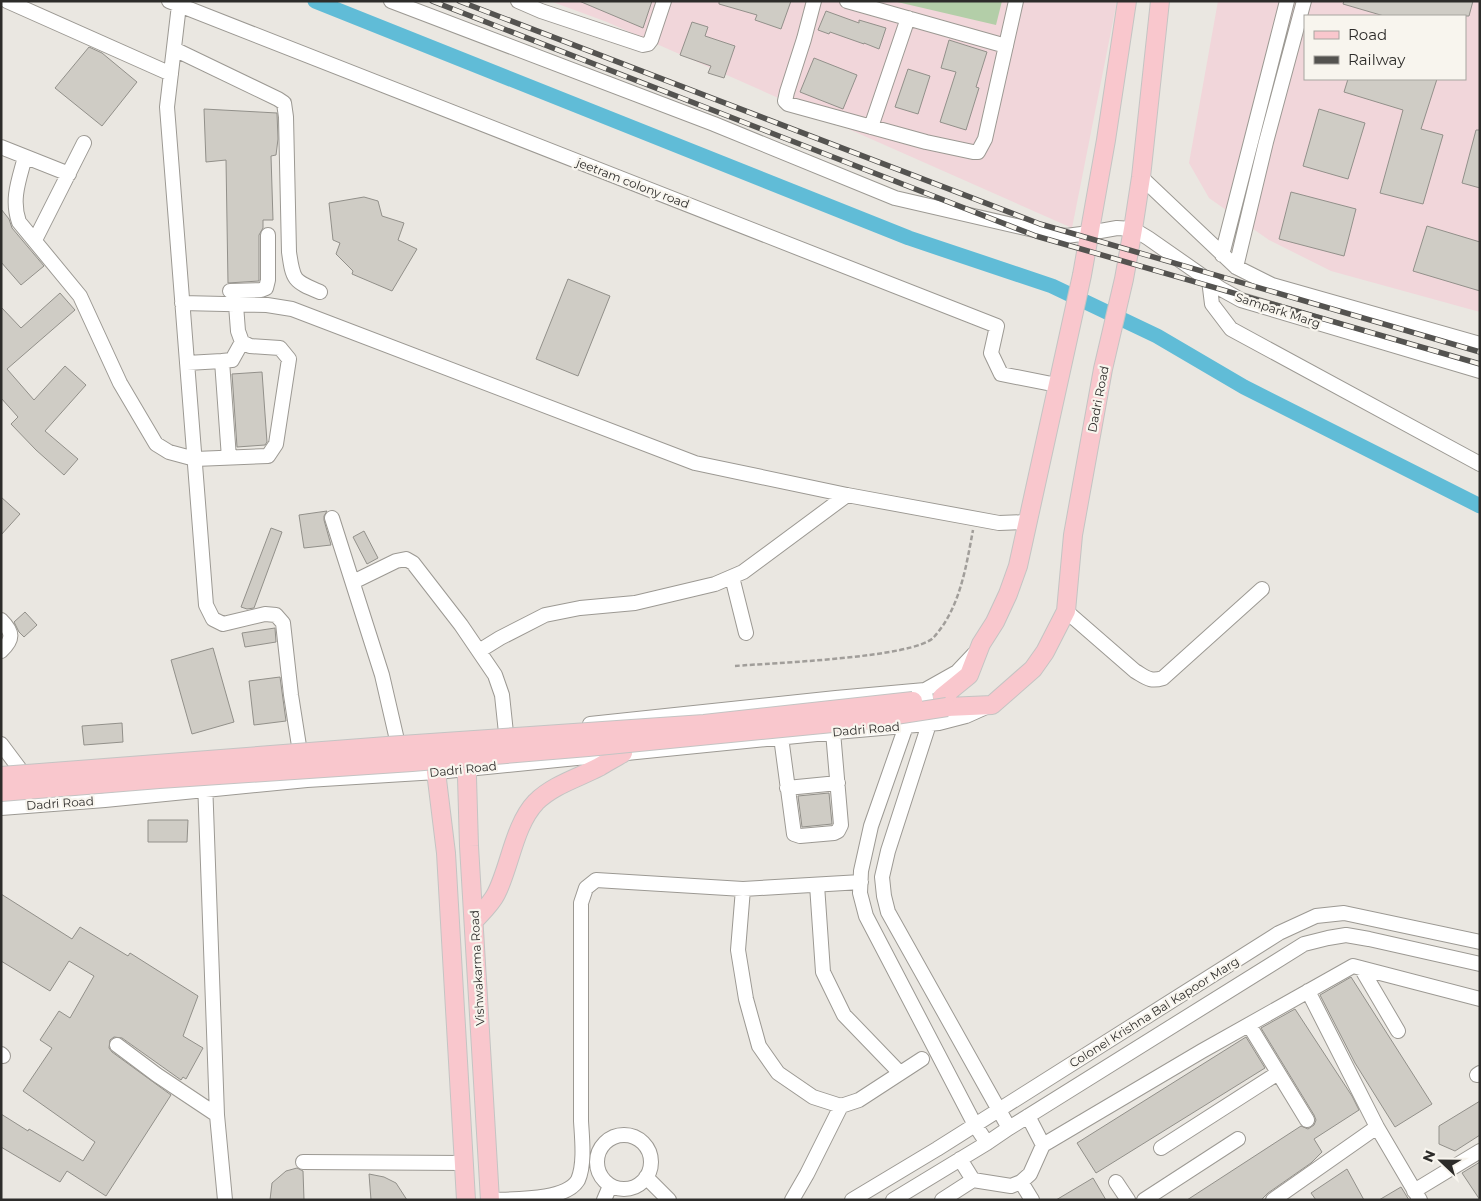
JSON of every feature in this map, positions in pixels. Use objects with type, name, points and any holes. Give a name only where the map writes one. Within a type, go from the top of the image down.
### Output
[{"type":"main road","points":[[1,792],[412,762],[598,746],[863,720],[945,702],[969,675],[981,644],[995,622],[1008,594],[1018,566],[1082,275],[1127,1]]},
{"type":"main road","name":"Dadri Road","points":[[992,705],[1033,669],[1045,652],[1066,611],[1073,535],[1103,369],[1124,279],[1133,229],[1141,177],[1160,1]]},
{"type":"main road","points":[[1,776],[397,745],[704,724],[859,708],[945,702],[992,705]]},
{"type":"main road","name":"Vishwakarma Road","points":[[466,737],[469,846],[490,1200]]},
{"type":"main road","name":"Vishwakarma Road","points":[[432,738],[446,853],[466,1200]]},
{"type":"main road","points":[[474,921],[495,897],[520,829],[534,804],[560,786],[623,753]]},
{"type":"street","points":[[7,1],[171,74]]},
{"type":"street","points":[[391,1],[714,124],[895,198],[1066,236],[1089,234],[1117,228],[1133,229]]},
{"type":"street","points":[[518,1],[542,12],[643,45],[648,44],[651,40],[664,1]]},
{"type":"street","points":[[814,1],[787,92],[785,101],[788,104],[795,108],[926,142],[973,152],[978,152],[985,139],[1016,1]]},
{"type":"street","points":[[847,1],[1006,46]]},
{"type":"street","points":[[1222,255],[1288,1]]},
{"type":"street","points":[[1236,267],[1266,142],[1304,1]]},
{"type":"street","points":[[174,3],[174,49],[167,107],[206,605],[213,620],[223,624],[265,614],[276,616],[283,623],[299,746]]},
{"type":"street","name":"jeetram colony road","points":[[174,3],[997,326],[992,353],[1001,374],[1057,385]]},
{"type":"street","points":[[871,127],[908,18]]},
{"type":"street","points":[[174,49],[284,103],[286,117],[289,252],[292,274],[300,283],[320,292]]},
{"type":"street","points":[[35,240],[84,143]]},
{"type":"street","points":[[1,147],[69,174]]},
{"type":"street","points":[[25,156],[15,198],[15,210],[19,222],[80,296],[120,383],[156,444],[169,452],[194,458],[268,456],[276,444],[288,359],[280,348],[250,346],[242,342],[238,331],[236,305]]},
{"type":"street","name":"Sampark Marg","points":[[1141,177],[1236,267],[1272,284],[1480,344]]},
{"type":"street","name":"Sampark Marg","points":[[1133,229],[1220,289],[1241,300],[1480,371]]},
{"type":"street","points":[[267,305],[268,235]]},
{"type":"street","points":[[1209,280],[1212,304],[1231,330],[1480,464]]},
{"type":"street","points":[[230,291],[261,290],[266,288]]},
{"type":"street","points":[[182,303],[267,305],[292,309],[695,463],[847,495],[975,519],[999,523],[1027,522]]},
{"type":"street","points":[[187,363],[232,360],[242,342]]},
{"type":"street","points":[[222,361],[229,458]]},
{"type":"street","points":[[479,651],[500,638],[546,615],[580,608],[635,603],[708,586],[743,572],[847,495]]},
{"type":"street","points":[[332,518],[382,675],[396,740]]},
{"type":"street","points":[[353,582],[396,561],[406,559],[413,562],[495,675],[502,695],[506,733]]},
{"type":"street","points":[[732,576],[746,633]]},
{"type":"street","points":[[1066,611],[1135,671],[1147,679],[1154,680],[1163,678],[1262,589]]},
{"type":"street","points":[[1,620],[10,628],[11,637],[1,651]]},
{"type":"street","points":[[1,769],[299,746],[466,737],[925,690],[957,672],[971,659],[981,644]]},
{"type":"street","points":[[925,690],[930,724],[888,852],[882,877],[884,896],[888,912],[1009,1128]]},
{"type":"street","points":[[902,692],[906,726],[871,826],[861,871],[860,893],[866,916],[975,1125],[987,1143]]},
{"type":"street","name":"Dadri Road","points":[[1,808],[105,800],[307,780],[437,772],[833,732],[939,724],[966,716],[992,705]]},
{"type":"street","points":[[781,738],[794,834],[800,836],[834,833],[838,831],[841,825],[833,732]]},
{"type":"street","points":[[1,744],[20,768]]},
{"type":"street","points":[[201,754],[206,789],[217,1115],[225,1200]]},
{"type":"street","points":[[787,788],[838,783]]},
{"type":"street","points":[[490,1200],[546,1199],[565,1193],[578,1180],[583,1154],[581,1121],[581,903],[586,888],[596,880],[742,889],[861,882]]},
{"type":"street","points":[[817,885],[823,972],[844,1014],[900,1073]]},
{"type":"street","points":[[742,889],[738,950],[746,999],[759,1046],[778,1073],[813,1097],[841,1106],[859,1100],[922,1059]]},
{"type":"street","name":"Colonel Krishna Bal Kapoor Marg","points":[[852,1200],[975,1125],[1279,933],[1316,916],[1344,913],[1480,942]]},
{"type":"street","name":"Colonel Krishna Bal Kapoor Marg","points":[[892,1200],[987,1143],[1304,944],[1346,935],[1480,964]]},
{"type":"street","points":[[942,1200],[973,1180],[1011,1186],[1021,1182],[1030,1174],[1043,1145],[1353,966],[1480,999]]},
{"type":"street","points":[[1361,968],[1398,1031]]},
{"type":"street","points":[[1308,991],[1377,1127],[1417,1195],[1480,1151]]},
{"type":"street","points":[[1249,1025],[1307,1120]]},
{"type":"street","points":[[117,1045],[157,1075],[217,1115]]},
{"type":"street","points":[[1161,1148],[1278,1073]]},
{"type":"street","points":[[792,1200],[841,1106]]},
{"type":"street","points":[[1028,1116],[1043,1145]]},
{"type":"street","points":[[1273,1200],[1377,1127]]},
{"type":"street","points":[[617,1136],[635,1138],[643,1143],[648,1150],[650,1159],[650,1169],[646,1177],[629,1194],[610,1186],[599,1172],[597,1163],[598,1154],[602,1147],[609,1140],[617,1136]]},
{"type":"street","points":[[1144,1200],[1238,1139]]},
{"type":"street","points":[[960,1159],[973,1180]]},
{"type":"street","points":[[303,1162],[464,1163]]},
{"type":"street","points":[[646,1177],[669,1200]]},
{"type":"street","points":[[1021,1182],[1032,1200]]},
{"type":"street","points":[[1116,1182],[1128,1200]]},
{"type":"street","points":[[604,1200],[610,1186]]},
{"type":"path","points":[[735,666],[832,659],[907,649],[933,639],[948,619],[962,582],[975,519]]},
{"type":"shaded area","points":[[550,1],[1117,1],[1072,228],[607,22]]},
{"type":"shaded area","points":[[1218,1],[1480,1],[1480,312],[1331,271],[1269,240],[1209,198],[1189,163]]},
{"type":"green space","points":[[893,1],[1002,1],[996,25]]},
{"type":"building","points":[[579,1],[652,1],[643,28]]},
{"type":"building","points":[[719,1],[791,1],[781,29],[755,20],[757,15],[719,4]]},
{"type":"building","points":[[1344,1],[1473,1],[1469,16],[1381,15],[1343,4]]},
{"type":"building","points":[[826,11],[859,23],[859,20],[886,28],[879,49],[830,32],[829,34],[818,30]]},
{"type":"building","points":[[692,22],[708,27],[705,36],[735,46],[724,78],[708,73],[711,66],[680,55]]},
{"type":"building","points":[[949,40],[987,52],[976,87],[979,88],[966,130],[940,122],[956,72],[941,68]]},
{"type":"building","points":[[89,47],[102,53],[137,82],[102,126],[55,88]]},
{"type":"building","points":[[814,58],[857,75],[843,109],[800,92]]},
{"type":"building","points":[[908,69],[930,76],[918,114],[895,107]]},
{"type":"building","points":[[1348,80],[1437,80],[1421,129],[1443,135],[1423,204],[1380,193],[1403,110],[1344,92]]},
{"type":"building","points":[[204,109],[277,113],[278,139],[276,155],[271,156],[273,220],[263,220],[263,228],[259,235],[259,281],[228,283],[226,160],[206,162]]},
{"type":"building","points":[[1319,109],[1365,123],[1348,179],[1303,166]]},
{"type":"building","points":[[1476,130],[1480,130],[1480,188],[1462,183]]},
{"type":"building","points":[[1291,192],[1356,209],[1344,256],[1279,239]]},
{"type":"building","points":[[364,197],[378,201],[382,216],[404,223],[398,240],[417,249],[392,291],[352,274],[353,271],[336,254],[340,243],[333,240],[329,203]]},
{"type":"building","points":[[1,209],[9,219],[12,228],[44,266],[21,285],[1,262]]},
{"type":"building","points":[[1427,226],[1480,242],[1480,291],[1413,271]]},
{"type":"building","points":[[568,279],[610,296],[578,376],[536,359]]},
{"type":"building","points":[[60,293],[75,310],[7,369],[34,400],[65,366],[86,385],[45,431],[78,459],[64,475],[11,424],[18,417],[1,398],[1,307],[21,328]]},
{"type":"building","points":[[262,372],[267,442],[265,445],[237,447],[232,374]]},
{"type":"building","points":[[1,497],[20,514],[1,535]]},
{"type":"building","points":[[327,511],[324,520],[331,545],[304,548],[299,515]]},
{"type":"building","points":[[271,528],[282,532],[254,608],[247,609],[241,607]]},
{"type":"building","points":[[364,531],[378,558],[367,564],[353,537]]},
{"type":"building","points":[[25,612],[37,625],[24,637],[14,622]]},
{"type":"building","points":[[275,628],[276,642],[245,647],[242,633]]},
{"type":"building","points":[[213,648],[234,722],[192,734],[171,660]]},
{"type":"building","points":[[280,677],[286,721],[254,725],[249,681]]},
{"type":"building","points":[[122,723],[123,742],[84,745],[82,726]]},
{"type":"building","points":[[829,793],[832,824],[802,827],[798,796]]},
{"type":"building","points":[[148,820],[188,820],[187,842],[148,842]]},
{"type":"building","points":[[1,894],[72,939],[80,927],[128,956],[130,953],[198,996],[183,1036],[203,1048],[186,1079],[183,1077],[181,1080],[122,1038],[114,1037],[110,1040],[109,1048],[112,1052],[171,1095],[106,1196],[67,1171],[60,1182],[1,1147],[1,1114],[83,1161],[95,1142],[23,1091],[52,1048],[40,1040],[59,1011],[70,1018],[94,976],[69,961],[50,991],[1,961]]},
{"type":"building","points":[[1351,977],[1432,1104],[1395,1127],[1355,1063],[1320,995]]},
{"type":"building","points":[[1295,1009],[1352,1096],[1359,1110],[1314,1139],[1322,1152],[1311,1163],[1261,1200],[1187,1200],[1301,1126],[1308,1129],[1314,1125],[1316,1120],[1314,1115],[1261,1028]]},
{"type":"building","points":[[1246,1037],[1265,1068],[1096,1173],[1077,1143]]},
{"type":"building","points":[[1480,1101],[1480,1135],[1455,1151],[1439,1144],[1439,1126]]},
{"type":"building","points":[[1480,1162],[1480,1200],[1462,1173]]},
{"type":"building","points":[[297,1168],[303,1171],[304,1200],[270,1200],[272,1183],[286,1171]]},
{"type":"building","points":[[1347,1169],[1364,1200],[1316,1200],[1311,1193]]},
{"type":"building","points":[[369,1174],[384,1177],[396,1183],[407,1200],[371,1200]]},
{"type":"building","points":[[1093,1178],[1106,1200],[1056,1200]]},
{"type":"building","points":[[1401,1187],[1409,1200],[1379,1200]]},
{"type":"waterway","points":[[315,1],[909,238],[1052,286],[1157,336],[1244,387],[1480,506]]},
{"type":"railway","points":[[432,1],[1036,236],[1480,364]]},
{"type":"railway","points":[[459,1],[1040,224],[1480,352]]}]
